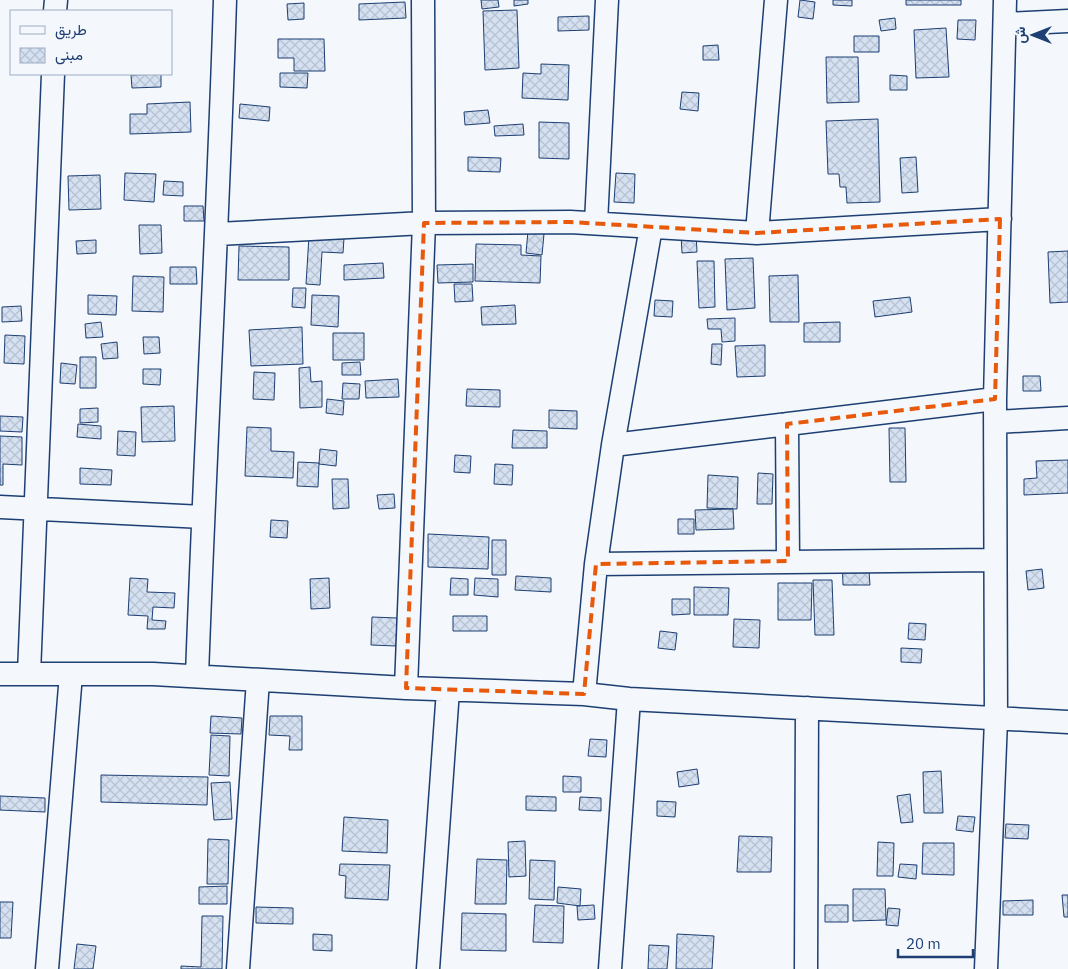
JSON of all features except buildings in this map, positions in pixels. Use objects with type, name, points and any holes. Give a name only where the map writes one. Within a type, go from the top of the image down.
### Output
[{"type":"street","points":[[197,676],[203,517],[218,234],[225,0]]},
{"type":"street","points":[[406,688],[424,223],[423,0]]},
{"type":"street","points":[[596,223],[607,0]]},
{"type":"street","points":[[757,233],[776,0]]},
{"type":"street","points":[[986,969],[996,720],[995,399],[1005,0]]},
{"type":"street","points":[[1005,24],[1068,21]]},
{"type":"street","points":[[29,674],[53,75]]},
{"type":"street","points":[[218,234],[424,223],[596,223],[757,233],[1000,219]]},
{"type":"street","points":[[584,694],[596,564],[613,445],[651,227]]},
{"type":"street","points":[[613,445],[995,399]]},
{"type":"street","points":[[996,422],[1068,418]]},
{"type":"street","points":[[787,424],[788,562]]},
{"type":"street","points":[[0,507],[203,517]]},
{"type":"street","points":[[596,564],[995,560]]},
{"type":"street","points":[[0,674],[197,676],[448,690],[584,694],[629,699],[996,720],[1068,722]]},
{"type":"street","points":[[48,969],[71,674]]},
{"type":"street","points":[[238,969],[258,680]]},
{"type":"street","points":[[428,969],[448,690]]},
{"type":"street","points":[[610,969],[629,699]]},
{"type":"street","points":[[806,969],[807,708]]},
{"type":"highlighted area","points":[[1000,219],[995,399],[787,424],[788,561],[596,564],[584,694],[406,688],[424,223],[570,222],[757,233]]}]
